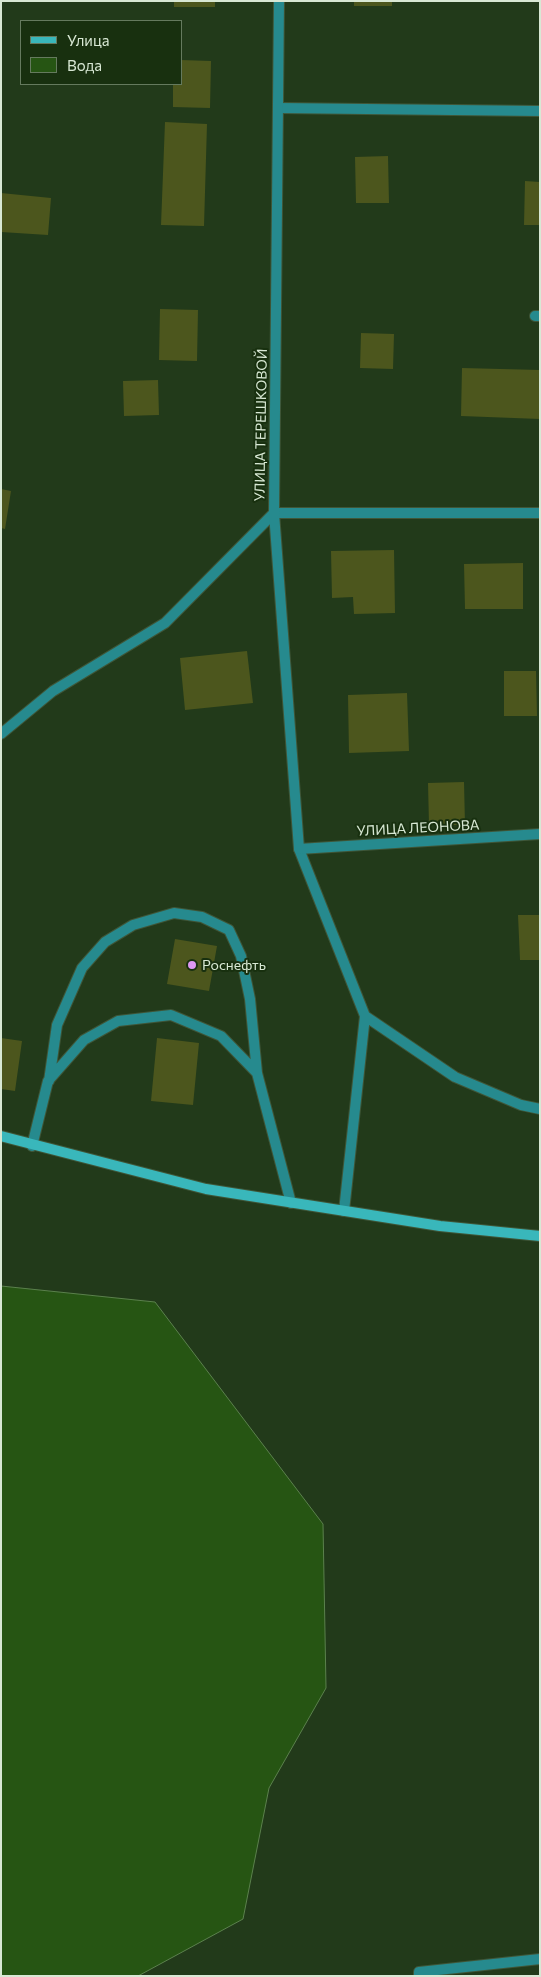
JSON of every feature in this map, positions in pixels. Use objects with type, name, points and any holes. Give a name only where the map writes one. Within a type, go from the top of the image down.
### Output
[{"type":"street","name":"УЛИЦА ТЕРЕШКОВОЙ","points":[[278,1],[274,513],[299,848],[365,1016]]},
{"type":"street","points":[[278,108],[540,111]]},
{"type":"street","points":[[1,734],[52,691],[165,623],[274,513],[540,513]]},
{"type":"street","name":"УЛИЦА ЛЕОНОВА","points":[[299,848],[540,834]]},
{"type":"street","points":[[32,1146],[48,1081],[57,1025],[82,968],[105,942],[132,925],[174,913],[202,918],[229,930],[240,956],[250,999],[258,1074],[291,1203]]},
{"type":"street","points":[[48,1081],[84,1040],[118,1021],[171,1015],[221,1036],[258,1074]]},
{"type":"street","points":[[344,1211],[365,1016],[455,1077],[521,1105],[540,1109]]},
{"type":"street","points":[[1,1136],[32,1146],[206,1189],[440,1226],[540,1236]]},
{"type":"street","points":[[419,1976],[419,1972],[540,1959]]},
{"type":"water","points":[[1,1286],[155,1302],[323,1524],[326,1688],[269,1788],[243,1919],[138,1976],[1,1976]]},
{"type":"building","points":[[174,1],[215,1],[215,7],[174,7]]},
{"type":"building","points":[[354,1],[392,1],[392,6],[354,6]]},
{"type":"building","points":[[182,60],[211,61],[210,108],[173,107],[173,85],[182,85]]},
{"type":"building","points":[[165,122],[207,124],[204,226],[161,225]]},
{"type":"building","points":[[388,156],[389,203],[356,203],[355,157]]},
{"type":"building","points":[[525,181],[540,182],[540,225],[524,225]]},
{"type":"building","points":[[1,193],[51,198],[48,235],[1,232]]},
{"type":"building","points":[[160,309],[198,310],[197,361],[159,360]]},
{"type":"building","points":[[361,333],[394,334],[393,369],[360,368]]},
{"type":"building","points":[[462,368],[540,370],[540,419],[461,416]]},
{"type":"building","points":[[158,380],[159,415],[124,416],[123,381]]},
{"type":"building","points":[[1,489],[11,491],[5,529],[1,528]]},
{"type":"building","points":[[394,550],[395,613],[354,614],[353,597],[332,598],[331,551]]},
{"type":"building","points":[[523,563],[523,609],[465,609],[464,564]]},
{"type":"building","points":[[247,651],[253,703],[185,710],[180,658]]},
{"type":"building","points":[[504,671],[536,671],[537,716],[504,716]]},
{"type":"building","points":[[407,693],[409,751],[349,753],[348,695]]},
{"type":"building","points":[[464,782],[465,825],[429,825],[428,783]]},
{"type":"building","points":[[518,915],[540,915],[540,960],[520,960]]},
{"type":"building","name":"Роснефть","points":[[175,939],[217,946],[209,991],[167,984]]},
{"type":"building","points":[[1,1038],[22,1041],[15,1091],[1,1089]]},
{"type":"building","points":[[157,1038],[199,1043],[193,1105],[151,1101]]},
{"type":"place","name":"Роснефть","points":[[192,965]]}]
